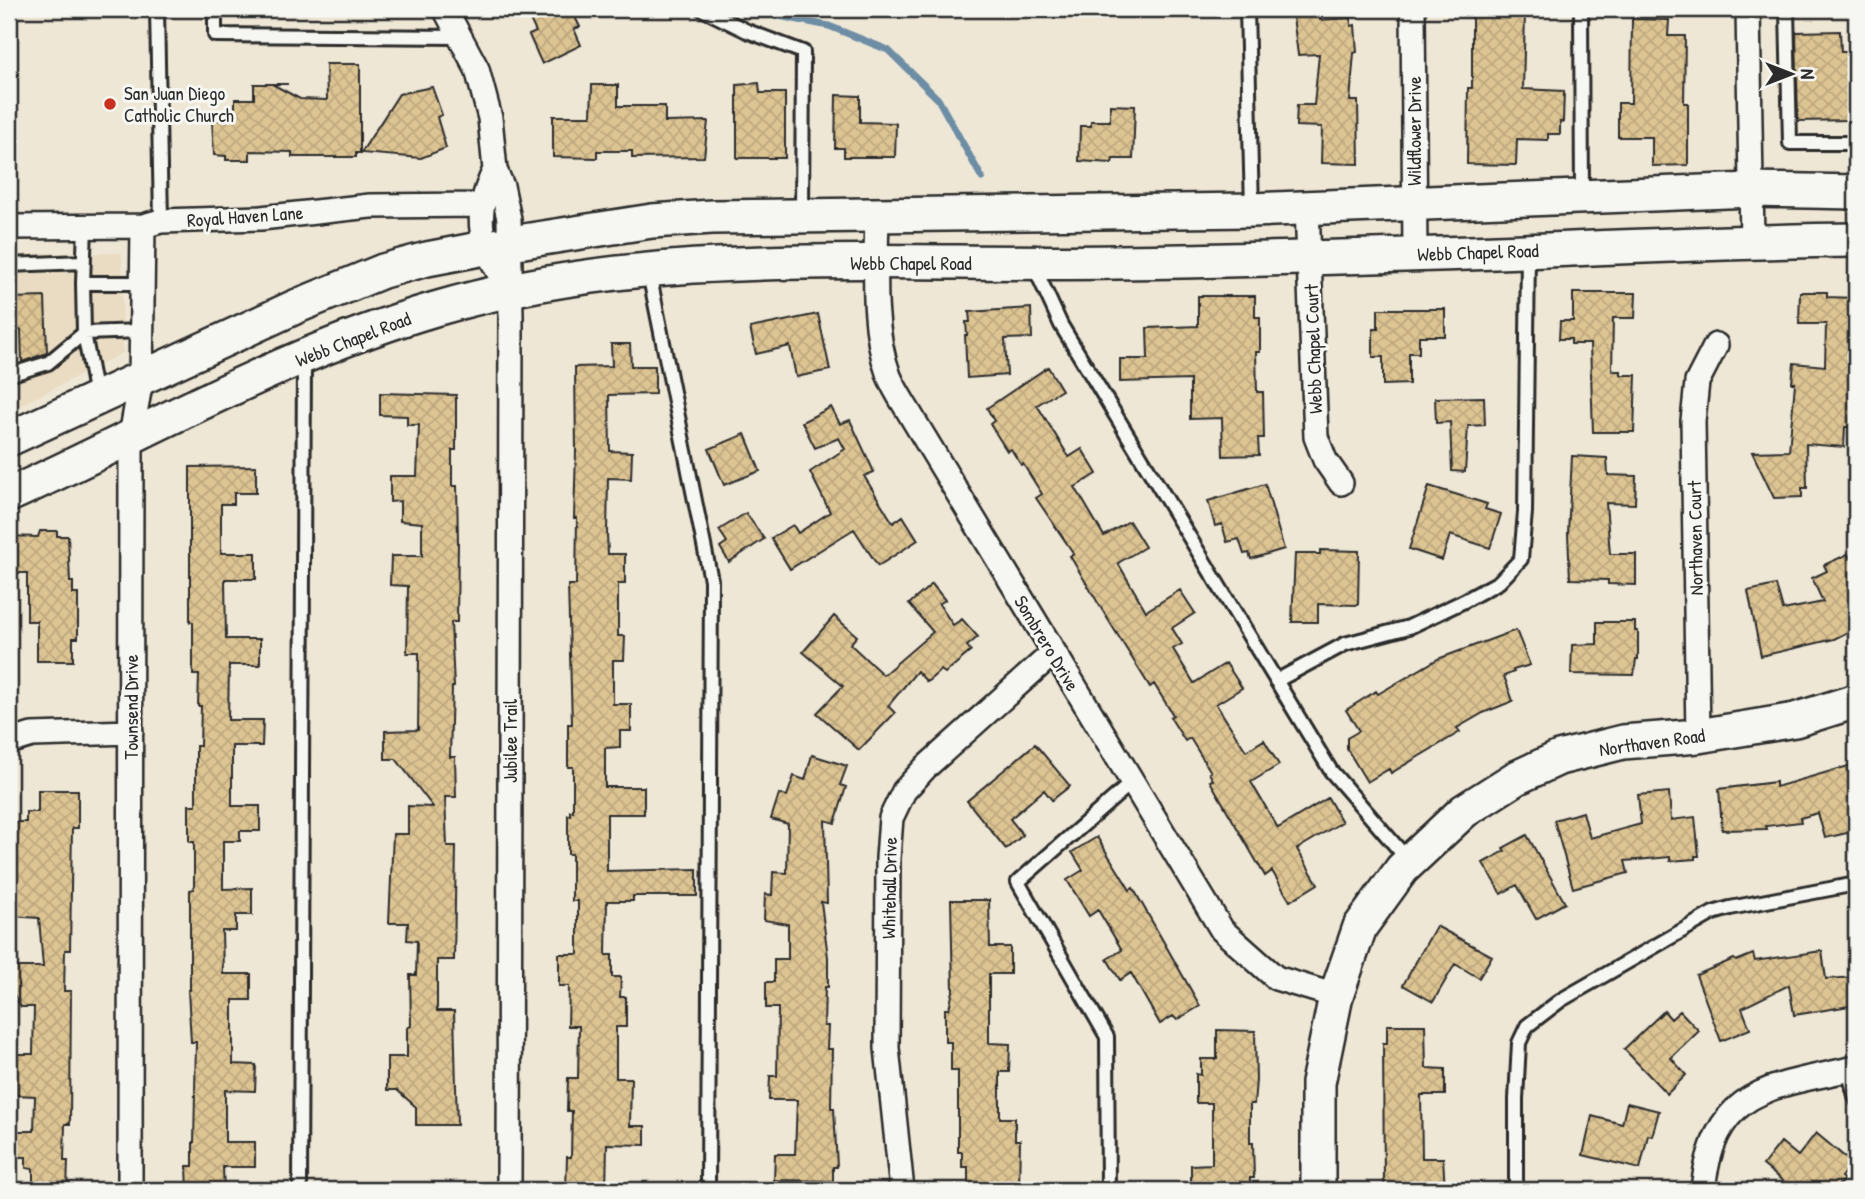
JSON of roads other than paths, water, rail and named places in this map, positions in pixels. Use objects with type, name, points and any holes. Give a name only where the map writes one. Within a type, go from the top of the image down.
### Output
[{"type":"main road","points":[[9,439],[295,307],[383,271],[498,245],[652,221],[1252,210],[1752,190],[1856,192]]},
{"type":"main road","name":"Webb Chapel Road","points":[[9,495],[214,395],[350,338],[436,308],[573,278],[648,268],[709,264],[1309,259],[1752,241],[1856,240]]},
{"type":"main road","name":"Northaven Road","points":[[1318,1190],[1318,1083],[1336,996],[1360,927],[1410,862],[1464,811],[1516,778],[1559,758],[1623,742],[1698,736],[1795,720],[1856,701]]},
{"type":"street","points":[[445,9],[477,69],[490,118],[495,170],[502,186],[498,245]]},
{"type":"street","name":"Wildflower Drive","points":[[1413,9],[1415,254]]},
{"type":"street","points":[[1748,9],[1752,241]]},
{"type":"street","points":[[495,170],[486,187],[481,226],[498,245]]},
{"type":"street","name":"Royal Haven Lane","points":[[9,227],[261,218],[370,205],[482,205]]},
{"type":"street","name":"Webb Chapel Court","points":[[1307,208],[1317,437],[1325,460],[1341,483]]},
{"type":"street","name":"Sombrero Drive","points":[[877,217],[876,263],[881,338],[889,376],[913,419],[1222,930],[1276,978],[1336,996]]},
{"type":"street","name":"Townsend Drive","points":[[130,1190],[131,436],[141,380],[142,283],[152,223]]},
{"type":"street","name":"Jubilee Trail","points":[[498,245],[509,291],[511,315],[509,1190]]},
{"type":"street","name":"Northaven Court","points":[[1698,736],[1693,421],[1697,382],[1716,345]]},
{"type":"street","name":"Whitehall Drive","points":[[902,1190],[887,1048],[888,858],[891,818],[904,791],[926,767],[1053,653]]},
{"type":"street","points":[[9,742],[32,735],[131,732]]},
{"type":"street","points":[[1703,1190],[1705,1167],[1713,1140],[1732,1111],[1767,1089],[1803,1078],[1852,1069]]},
{"type":"lane","points":[[152,223],[157,9]]},
{"type":"lane","points":[[215,9],[215,35],[460,37]]},
{"type":"lane","points":[[702,9],[747,31],[803,52],[802,217]]},
{"type":"lane","points":[[1247,9],[1252,210]]},
{"type":"lane","points":[[1581,9],[1582,198]]},
{"type":"lane","points":[[1787,9],[1790,143],[1856,143]]},
{"type":"lane","points":[[85,226],[84,333],[97,400]]},
{"type":"lane","points":[[1276,681],[1345,644],[1409,627],[1464,601],[1499,582],[1521,559],[1525,512],[1528,251]]},
{"type":"lane","points":[[9,265],[83,262]]},
{"type":"lane","points":[[1032,263],[1061,324],[1331,771],[1410,862]]},
{"type":"lane","points":[[648,268],[710,580],[708,1190]]},
{"type":"lane","points":[[83,283],[142,283]]},
{"type":"lane","points":[[9,375],[48,363],[84,333],[142,331]]},
{"type":"lane","points":[[300,1190],[304,357]]},
{"type":"lane","points":[[1108,1190],[1107,1037],[1018,882],[1131,783]]},
{"type":"lane","points":[[1516,1190],[1519,1043],[1527,1026],[1540,1014],[1713,913],[1856,884]]},
{"type":"lane","points":[[1852,1069],[1856,1099]]},
{"type":"waterway","points":[[758,9],[774,15],[829,26],[888,50],[938,99],[982,178]]},
{"type":"place","name":"San Juan Diego Catholic Church","points":[[110,104]]}]
